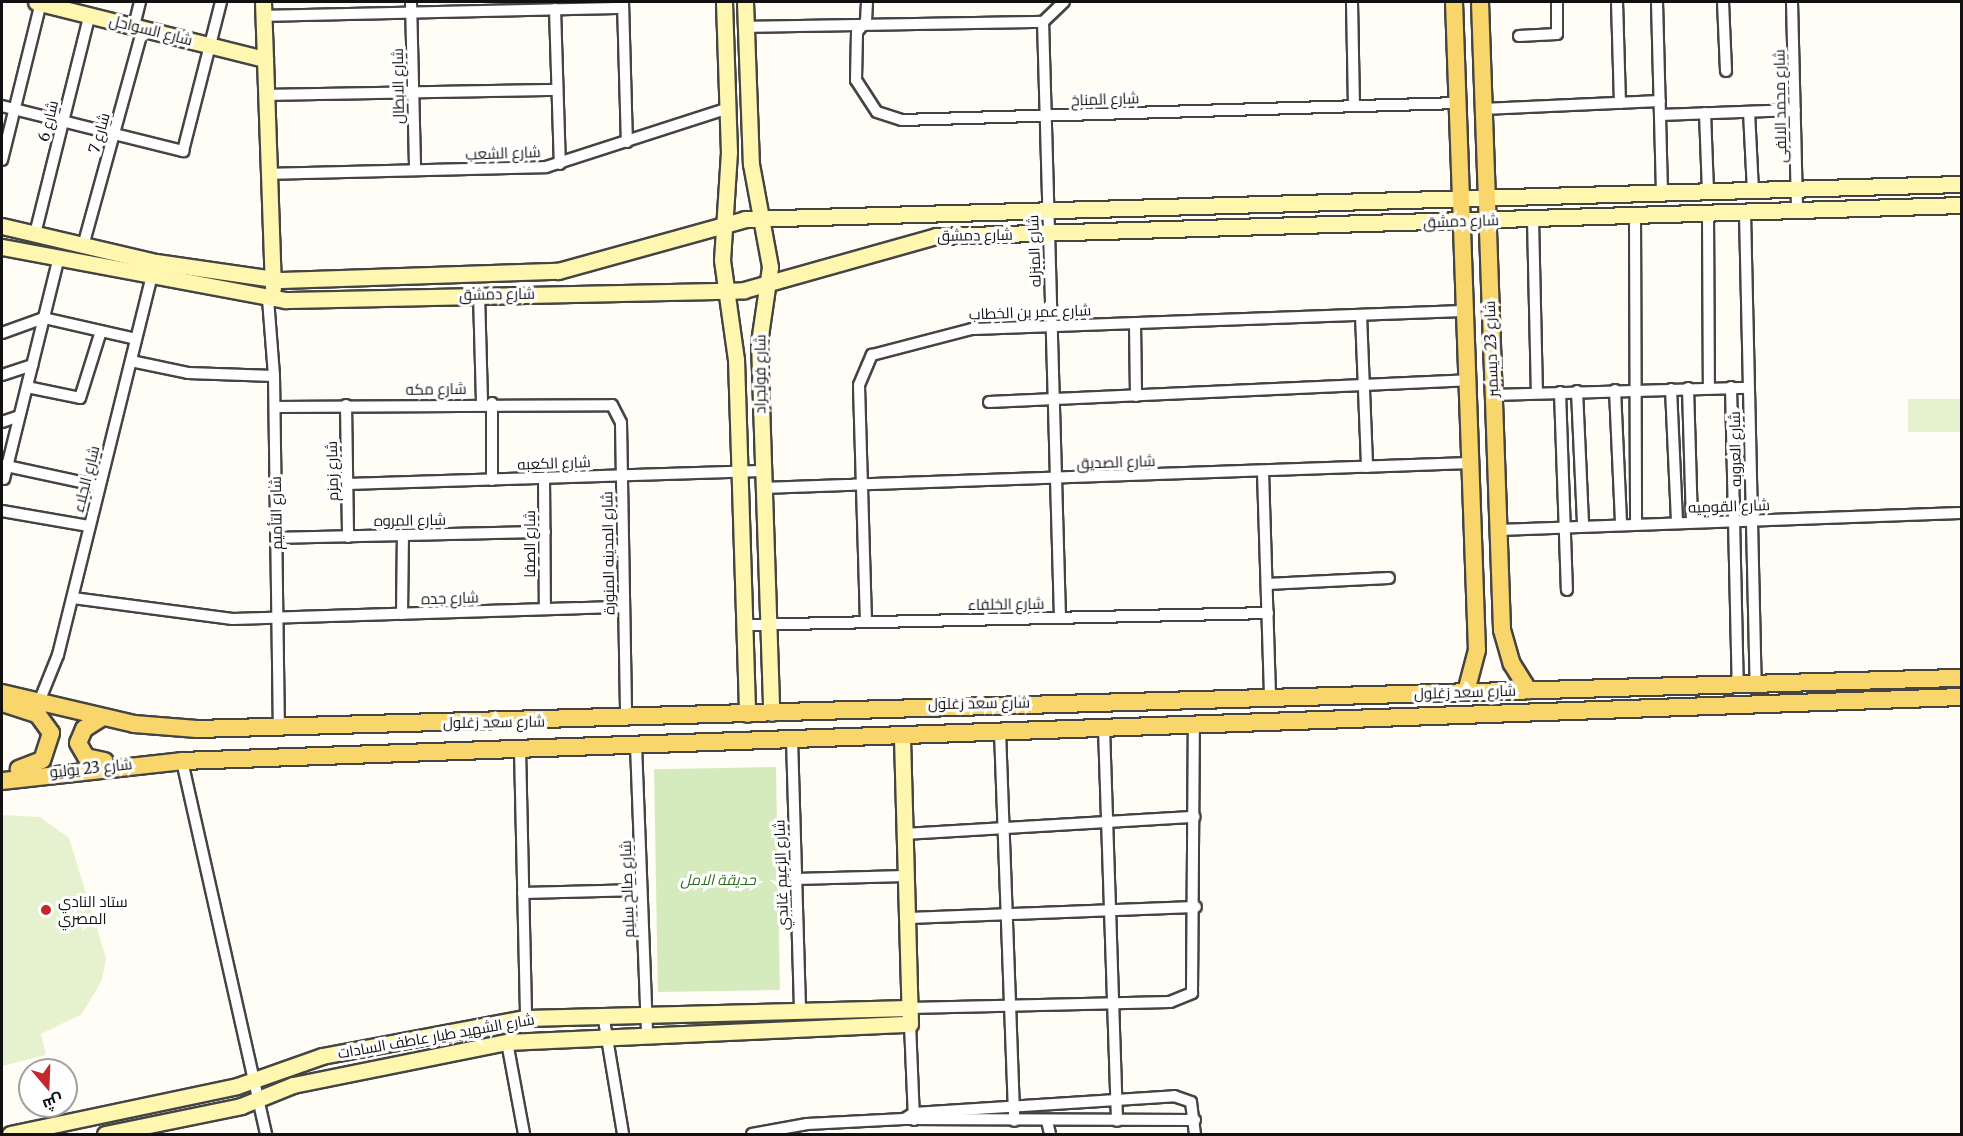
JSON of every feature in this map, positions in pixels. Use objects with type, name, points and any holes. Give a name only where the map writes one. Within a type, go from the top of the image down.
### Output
[{"type":"main road","name":"شارع 23 ديسمبر","points":[[1454,2],[1476,634],[1475,668],[1466,692]]},
{"type":"main road","name":"شارع 23 ديسمبر","points":[[1480,2],[1502,630],[1528,690]]},
{"type":"main road","points":[[1476,634],[1502,630]]},
{"type":"main road","name":"شارع سعد زغلول","points":[[2,693],[103,717],[165,728],[626,719],[1046,702],[1962,678]]},
{"type":"main road","points":[[1851,681],[1851,701]]},
{"type":"main road","name":"شارع سعد زغلول","points":[[182,761],[1962,697]]},
{"type":"main road","points":[[1046,702],[1047,730]]},
{"type":"main road","points":[[2,703],[45,720],[52,740],[42,760],[2,775]]},
{"type":"main road","points":[[103,717],[80,733],[82,753],[130,764]]},
{"type":"main road","name":"شارع 23 يوليو","points":[[2,781],[130,764],[182,761]]},
{"type":"street","name":"شارع السواحل","points":[[39,2],[265,58]]},
{"type":"street","points":[[2,160],[39,2]]},
{"type":"street","name":"شارع 7","points":[[83,246],[114,134],[138,27],[140,2]]},
{"type":"street","points":[[2,106],[183,151],[221,2]]},
{"type":"street","name":"شارع فولجراد","points":[[724,2],[729,108],[725,224],[726,290],[736,346],[747,714]]},
{"type":"street","name":"شارع فولجراد","points":[[745,2],[751,164],[762,218],[768,286],[759,342],[761,471],[771,712]]},
{"type":"street","name":"شارع المناخ","points":[[867,2],[866,21],[860,26],[858,86],[868,103],[889,118],[1045,116],[1458,103]]},
{"type":"street","points":[[745,27],[1043,22],[1064,2]]},
{"type":"street","points":[[1352,2],[1354,106]]},
{"type":"street","points":[[1519,36],[1557,34],[1557,2]]},
{"type":"street","points":[[1617,2],[1620,103]]},
{"type":"street","points":[[1657,2],[1662,192]]},
{"type":"street","points":[[1723,2],[1726,70]]},
{"type":"street","name":"شارع محمد الالفى","points":[[1792,2],[1797,211]]},
{"type":"street","points":[[264,9],[411,7],[555,9],[623,5],[627,142]]},
{"type":"street","name":"شارع الابطال","points":[[411,7],[415,170]]},
{"type":"street","name":"شارع التأميم","points":[[264,9],[269,174],[268,279],[262,289],[268,299],[274,376],[279,727]]},
{"type":"street","points":[[555,9],[560,165]]},
{"type":"street","name":"شارع 6","points":[[35,234],[90,14]]},
{"type":"street","name":"شارع المنزله","points":[[1043,22],[1060,618]]},
{"type":"street","points":[[267,95],[557,90]]},
{"type":"street","points":[[1483,109],[1660,101]]},
{"type":"street","name":"شارع الشعب","points":[[269,174],[560,165],[729,108]]},
{"type":"street","points":[[1660,115],[1795,110]]},
{"type":"street","points":[[1749,112],[1753,190]]},
{"type":"street","points":[[1705,113],[1708,191]]},
{"type":"street","name":"شارع دمشق","points":[[2,226],[156,262],[268,279],[558,271],[725,224],[762,218],[1962,184]]},
{"type":"street","name":"شارع دمشق","points":[[2,247],[58,260],[268,299],[726,290],[768,286],[920,237],[1962,205]]},
{"type":"street","name":"شارع العروبه","points":[[1745,213],[1756,684]]},
{"type":"street","points":[[1708,214],[1709,388]]},
{"type":"street","points":[[1635,216],[1636,524]]},
{"type":"street","points":[[1533,219],[1537,392]]},
{"type":"street","points":[[4,479],[4,464],[20,416],[58,260]]},
{"type":"street","name":"شارع الجلاء","points":[[39,702],[58,655],[156,262]]},
{"type":"street","points":[[388,276],[388,296]]},
{"type":"street","points":[[480,294],[492,480]]},
{"type":"street","name":"شارع عمر بن الخطاب","points":[[866,622],[860,374],[872,355],[948,332],[1051,326],[1465,311]]},
{"type":"street","points":[[1361,315],[1367,467]]},
{"type":"street","points":[[2,333],[44,318],[136,339]]},
{"type":"street","points":[[1135,323],[1136,396]]},
{"type":"street","points":[[27,387],[80,398],[101,331]]},
{"type":"street","points":[[131,361],[188,373],[274,376]]},
{"type":"street","points":[[2,375],[32,365]]},
{"type":"street","points":[[989,402],[1333,389],[1364,382],[1467,380]]},
{"type":"street","points":[[1731,387],[1737,685]]},
{"type":"street","points":[[1688,388],[1692,522]]},
{"type":"street","points":[[1493,395],[1749,388]]},
{"type":"street","points":[[1671,389],[1677,522]]},
{"type":"street","points":[[1615,390],[1621,524]]},
{"type":"street","points":[[1577,391],[1582,525]]},
{"type":"street","points":[[1560,392],[1568,590]]},
{"type":"street","name":"شارع مكه","points":[[275,407],[598,402]]},
{"type":"street","name":"شارع المدينه المنورة","points":[[598,402],[612,405],[620,415],[626,719]]},
{"type":"street","name":"شارع زمزم","points":[[346,405],[348,537]]},
{"type":"street","points":[[2,422],[20,416]]},
{"type":"street","name":"شارع الصديق","points":[[762,488],[1470,463]]},
{"type":"street","points":[[4,464],[99,486]]},
{"type":"street","name":"شارع الكعبه","points":[[347,484],[761,471]]},
{"type":"street","points":[[1263,472],[1270,697]]},
{"type":"street","name":"شارع الصفا","points":[[544,478],[545,609]]},
{"type":"street","points":[[2,511],[89,526]]},
{"type":"street","name":"شارع القوميه","points":[[1497,530],[1582,525],[1962,513]]},
{"type":"street","name":"شارع المروه","points":[[276,538],[545,532]]},
{"type":"street","points":[[402,614],[403,536]]},
{"type":"street","points":[[1267,584],[1389,578]]},
{"type":"street","name":"شارع جده","points":[[73,598],[216,618],[624,607]]},
{"type":"street","name":"شارع الخلفاء","points":[[745,625],[1268,613]]},
{"type":"street","points":[[909,1008],[1170,1002],[1192,993],[1196,907],[1194,724]]},
{"type":"street","points":[[1104,728],[1117,1121]]},
{"type":"street","points":[[1000,732],[1014,1121]]},
{"type":"street","points":[[902,735],[911,1118]]},
{"type":"street","name":"شارع الزعيم غاندي","points":[[792,739],[801,1010]]},
{"type":"street","name":"شارع صالح سليم","points":[[636,745],[647,1033]]},
{"type":"street","points":[[520,749],[526,1018]]},
{"type":"street","points":[[182,761],[266,1134]]},
{"type":"street","points":[[904,834],[1195,817]]},
{"type":"street","points":[[796,879],[906,876]]},
{"type":"street","points":[[523,893],[641,890]]},
{"type":"street","points":[[907,918],[1196,907]]},
{"type":"street","name":"شارع الشهيد طيار عاطف السادات","points":[[10,1134],[254,1080],[322,1056],[526,1018],[646,1012],[909,1008]]},
{"type":"street","points":[[801,1010],[801,1028]]},
{"type":"street","points":[[603,1014],[623,1134]]},
{"type":"street","name":"شارع الشهيد طيار عاطف السادات","points":[[105,1134],[258,1100],[293,1085],[507,1042],[607,1034],[910,1024]]},
{"type":"street","points":[[507,1042],[524,1134]]},
{"type":"street","points":[[752,1134],[1116,1098],[1185,1098],[1195,1120],[1195,1134]]},
{"type":"street","points":[[911,1118],[1014,1121],[1195,1120]]},
{"type":"street","points":[[1047,1121],[1050,1134]]},
{"type":"green space","points":[[1908,399],[1961,399],[1961,432],[1908,432]]},
{"type":"green space","name":"حديقة الامل","points":[[776,767],[780,990],[658,992],[654,769]]},
{"type":"green space","name":"ستاد النادي المصري","points":[[2,815],[40,817],[69,838],[106,958],[102,980],[82,1014],[41,1034],[46,1055],[18,1058],[18,1062],[2,1066]]},
{"type":"place","name":"ستاد النادي المصري","points":[[46,910]]}]
